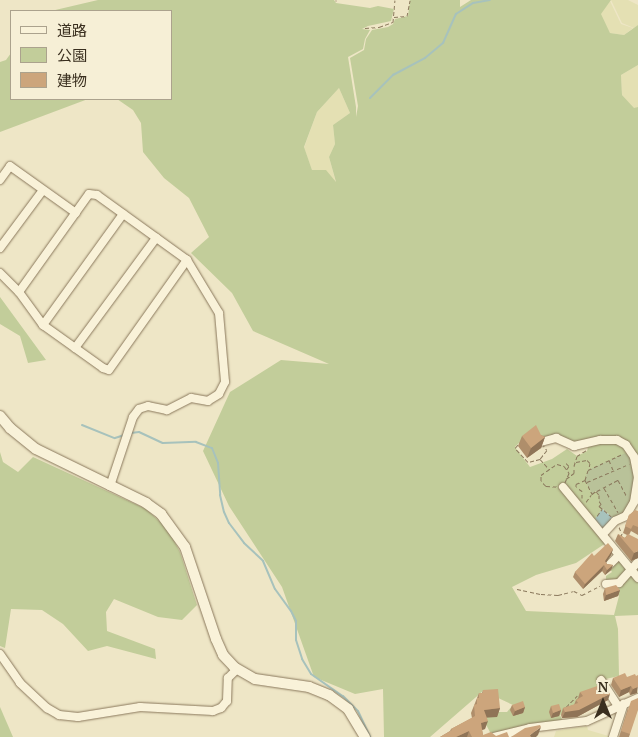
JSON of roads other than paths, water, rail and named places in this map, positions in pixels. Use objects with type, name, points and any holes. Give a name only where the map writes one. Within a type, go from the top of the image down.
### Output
[{"type":"street","points":[[0,180],[10,166],[76,213]]},
{"type":"street","points":[[0,248],[43,190]]},
{"type":"street","points":[[19,292],[89,194],[97,195],[187,260],[219,313],[225,382],[219,394],[208,401],[191,398],[167,410],[148,406],[139,409],[132,417],[110,486]]},
{"type":"street","points":[[43,325],[123,214]]},
{"type":"street","points":[[75,348],[156,238]]},
{"type":"street","points":[[0,273],[19,292],[43,325],[103,368],[109,370],[187,260]]},
{"type":"street","points":[[0,416],[10,428],[36,449],[146,504],[161,514],[186,546],[223,655],[237,669],[255,679],[320,690],[348,709],[365,737]]},
{"type":"street","points":[[541,442],[556,438],[574,446],[600,440],[617,440],[626,445],[635,462],[638,477],[634,502],[635,509],[621,518],[603,534]]},
{"type":"street","points":[[564,483],[579,506],[638,578]]},
{"type":"street","points":[[609,565],[619,554]]},
{"type":"street","points":[[606,584],[619,584],[638,562]]},
{"type":"street","points":[[0,654],[20,683],[47,708],[60,714],[78,716],[140,707],[213,710],[221,708],[227,701],[228,678],[237,669]]},
{"type":"street","points":[[0,670],[8,665]]},
{"type":"street","points":[[601,680],[621,705]]},
{"type":"street","points":[[494,737],[542,726],[587,721],[638,698]]},
{"type":"street","points":[[613,737],[621,705]]},
{"type":"street","points":[[538,718],[542,726]]},
{"type":"water","points":[[602,509],[616,520],[604,532],[595,519]]},
{"type":"waterway","points":[[370,98],[393,75],[425,58],[443,43],[456,14],[473,3],[490,0]]},
{"type":"waterway","points":[[82,425],[115,438],[124,435]]},
{"type":"waterway","points":[[131,433],[139,432],[163,443],[196,442],[212,448],[218,463],[220,495],[224,512],[229,523],[244,543],[263,561],[275,589],[291,611],[296,621],[296,640],[302,659],[311,674],[343,696],[358,711],[370,737]]}]
